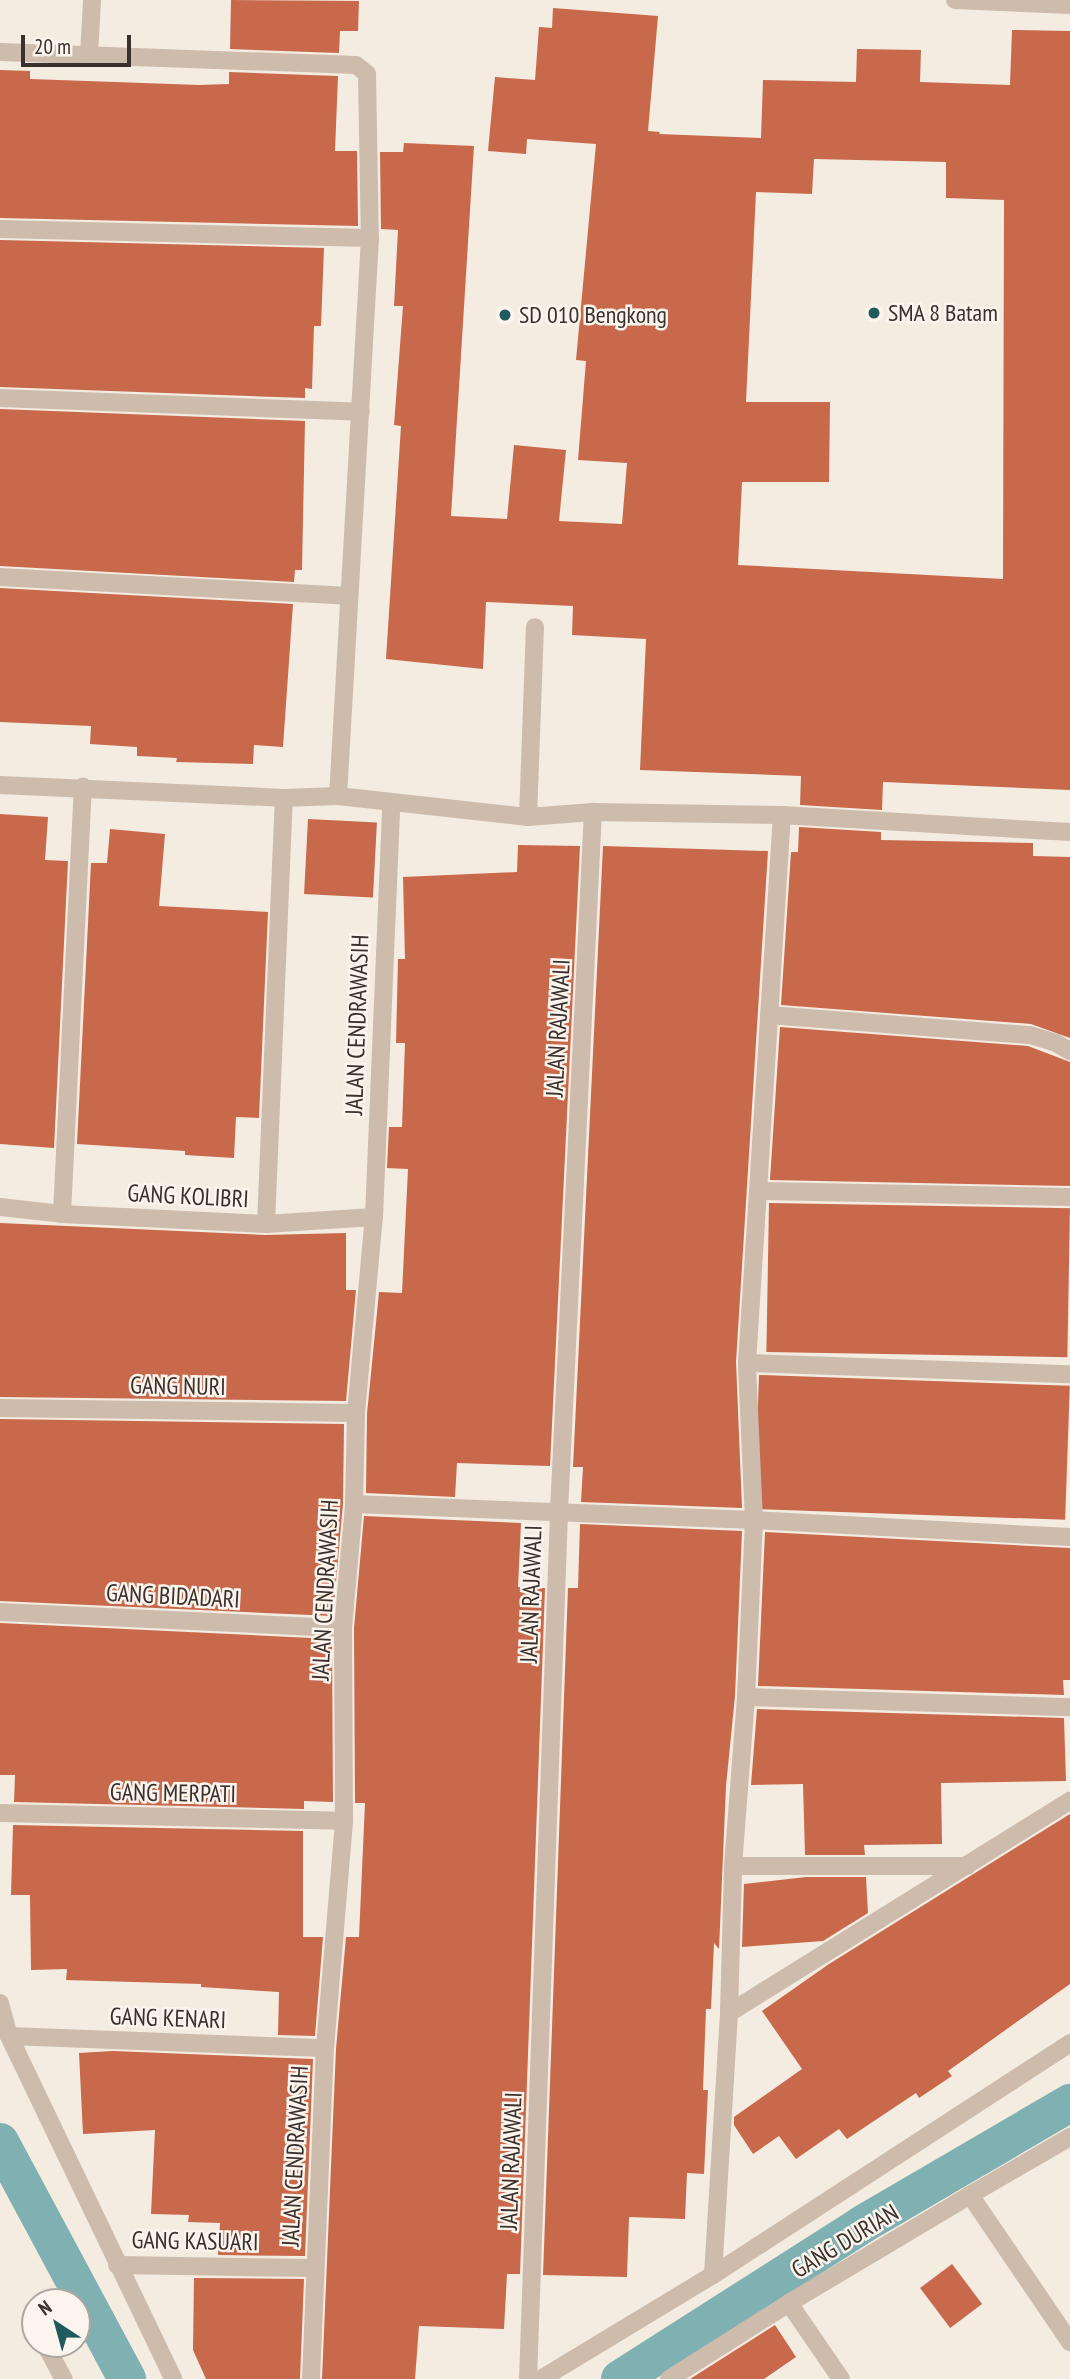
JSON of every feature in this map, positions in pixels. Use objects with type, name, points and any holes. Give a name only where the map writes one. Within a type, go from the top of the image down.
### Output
[{"type":"street","points":[[89,55],[92,0]]},
{"type":"street","points":[[954,0],[1068,3]]},
{"type":"street","points":[[0,52],[362,67],[369,81],[370,238],[338,796]]},
{"type":"street","points":[[0,229],[370,238]]},
{"type":"street","points":[[0,398],[361,412]]},
{"type":"street","points":[[0,577],[348,596]]},
{"type":"street","points":[[528,817],[535,627]]},
{"type":"street","points":[[0,785],[284,798],[338,796],[391,804],[528,817],[593,812],[782,815],[1070,832]]},
{"type":"street","points":[[62,1214],[83,787]]},
{"type":"street","points":[[266,1224],[284,798]]},
{"type":"street","name":"JALAN CENDRAWASIH","points":[[311,2379],[325,2048],[344,1821],[344,1628],[354,1504],[356,1413],[374,1217],[391,804]]},
{"type":"street","name":"JALAN RAJAWALI","points":[[528,2379],[559,1511],[593,812]]},
{"type":"street","points":[[713,2275],[729,2013],[733,1866],[746,1697],[754,1520],[747,1363],[782,815]]},
{"type":"street","points":[[769,1014],[1030,1035],[1056,1043],[1070,1051]]},
{"type":"street","points":[[760,1191],[1070,1197]]},
{"type":"street","name":"GANG KOLIBRI","points":[[0,1206],[62,1214],[266,1224],[374,1217]]},
{"type":"street","points":[[747,1363],[1070,1374]]},
{"type":"street","name":"GANG NURI","points":[[0,1408],[356,1413]]},
{"type":"street","points":[[354,1504],[559,1511],[1070,1537]]},
{"type":"street","name":"GANG BIDADARI","points":[[0,1612],[344,1628]]},
{"type":"street","points":[[746,1697],[1070,1707]]},
{"type":"street","points":[[729,2013],[1070,1801]]},
{"type":"street","name":"GANG MERPATI","points":[[0,1813],[344,1821]]},
{"type":"street","points":[[733,1866],[967,1866]]},
{"type":"street","points":[[0,2003],[9,2036],[173,2379]]},
{"type":"street","name":"GANG KENARI","points":[[9,2036],[325,2048]]},
{"type":"street","points":[[541,2379],[713,2275],[1070,2043]]},
{"type":"street","name":"GANG DURIAN","points":[[841,2379],[789,2303],[1070,2137]]},
{"type":"street","points":[[970,2195],[1070,2342]]},
{"type":"street","name":"GANG KASUARI","points":[[117,2265],[314,2268]]},
{"type":"street","points":[[669,2379],[789,2303]]},
{"type":"street","points":[[53,2358],[64,2379]]},
{"type":"building","points":[[231,0],[359,1],[358,31],[340,31],[339,53],[230,49]]},
{"type":"building","points":[[553,8],[658,16],[648,131],[660,132],[659,134],[761,138],[763,80],[856,82],[857,49],[921,50],[920,82],[1010,85],[1012,30],[1070,31],[1070,790],[883,782],[882,810],[800,805],[801,776],[640,770],[646,639],[572,635],[573,606],[486,602],[483,669],[386,659],[401,426],[394,425],[403,306],[394,306],[398,230],[381,229],[380,152],[403,152],[404,143],[474,146],[451,516],[507,519],[514,445],[566,450],[559,521],[622,524],[627,463],[578,460],[586,361],[576,360],[596,144],[527,139],[526,154],[488,151],[495,77],[535,80],[539,27],[552,28]],"holes":[[[814,159],[946,162],[946,198],[1004,200],[1003,579],[738,565],[742,482],[829,482],[830,402],[746,402],[756,192],[812,194]]]},
{"type":"building","points":[[0,70],[30,71],[30,79],[199,85],[229,84],[229,72],[338,76],[335,151],[357,151],[358,226],[0,218]]},
{"type":"building","points":[[0,240],[324,248],[321,326],[314,326],[312,389],[305,388],[305,398],[0,387]]},
{"type":"building","points":[[0,409],[305,421],[302,570],[295,570],[294,582],[0,566]]},
{"type":"building","points":[[0,588],[293,604],[283,747],[254,745],[253,764],[176,762],[177,758],[137,756],[137,747],[90,744],[91,726],[0,722]]},
{"type":"building","points":[[0,814],[48,817],[45,860],[68,861],[54,1148],[0,1144]]},
{"type":"building","points":[[308,819],[377,823],[373,898],[304,894]]},
{"type":"building","points":[[799,827],[881,832],[881,840],[1033,843],[1033,856],[1070,857],[1070,1038],[1031,1024],[781,1005],[791,852],[798,852]]},
{"type":"building","points":[[110,829],[165,834],[159,906],[268,912],[259,1118],[236,1117],[234,1158],[185,1155],[185,1151],[77,1144],[91,863],[107,863]]},
{"type":"building","points":[[518,845],[580,846],[550,1466],[457,1463],[455,1497],[366,1493],[367,1414],[379,1292],[402,1293],[408,1169],[387,1168],[389,1127],[402,1127],[405,1043],[396,1043],[398,959],[405,959],[403,877],[517,872]]},
{"type":"building","points":[[603,846],[768,851],[736,1362],[742,1508],[581,1502],[583,1467],[573,1467]]},
{"type":"building","points":[[780,1027],[1028,1046],[1070,1062],[1070,1186],[770,1180]]},
{"type":"building","points":[[769,1203],[1070,1208],[1067,1357],[766,1352]]},
{"type":"building","points":[[0,1223],[265,1235],[346,1233],[346,1290],[356,1290],[346,1401],[0,1397]]},
{"type":"building","points":[[759,1375],[1070,1386],[1065,1520],[754,1509]]},
{"type":"building","points":[[0,1419],[344,1424],[343,1503],[333,1616],[0,1601]]},
{"type":"building","points":[[364,1516],[521,1523],[518,1587],[545,1588],[520,2274],[507,2274],[504,2329],[419,2326],[415,2379],[322,2379],[336,2049],[346,1937],[359,1937],[365,1803],[355,1803],[354,1628]]},
{"type":"building","points":[[580,1524],[742,1531],[719,1949],[714,1943],[711,2009],[706,2009],[703,2090],[708,2090],[704,2174],[687,2173],[685,2219],[629,2217],[627,2277],[543,2275],[568,1588],[578,1588]]},
{"type":"building","points":[[765,1532],[1070,1548],[1070,1680],[1063,1680],[1064,1695],[758,1686]]},
{"type":"building","points":[[0,1623],[332,1639],[333,1802],[304,1801],[304,1809],[14,1802],[15,1775],[0,1775]]},
{"type":"building","points":[[757,1709],[1064,1718],[1066,1781],[941,1783],[942,1844],[864,1845],[865,1855],[805,1855],[803,1784],[751,1785]]},
{"type":"building","points":[[1070,1814],[1070,1984],[948,2071],[952,2076],[919,2098],[916,2093],[847,2139],[839,2129],[796,2159],[779,2136],[753,2154],[734,2125],[734,2117],[802,2069],[762,2011],[829,1964]]},
{"type":"building","points":[[13,1825],[303,1831],[303,1937],[323,1937],[315,2036],[278,2035],[279,1992],[201,1987],[201,1984],[66,1980],[67,1969],[31,1970],[30,1895],[11,1895]]},
{"type":"building","points":[[806,1877],[866,1877],[868,1913],[823,1941],[742,1947],[744,1884]]},
{"type":"building","points":[[113,2051],[313,2059],[305,2256],[218,2255],[220,2223],[188,2222],[189,2215],[151,2214],[155,2130],[83,2134],[79,2053]]},
{"type":"building","points":[[952,2264],[982,2304],[950,2328],[920,2288]]},
{"type":"building","points":[[194,2278],[304,2279],[300,2379],[206,2379],[193,2350]]},
{"type":"building","points":[[775,2325],[796,2357],[764,2379],[690,2379]]},
{"type":"waterway","points":[[620,2379],[863,2224],[1070,2103]]},
{"type":"waterway","points":[[0,2142],[127,2379]]},
{"type":"place","name":"SMA 8 Batam","points":[[874,313]]},
{"type":"place","name":"SD 010 Bengkong","points":[[505,315]]}]
